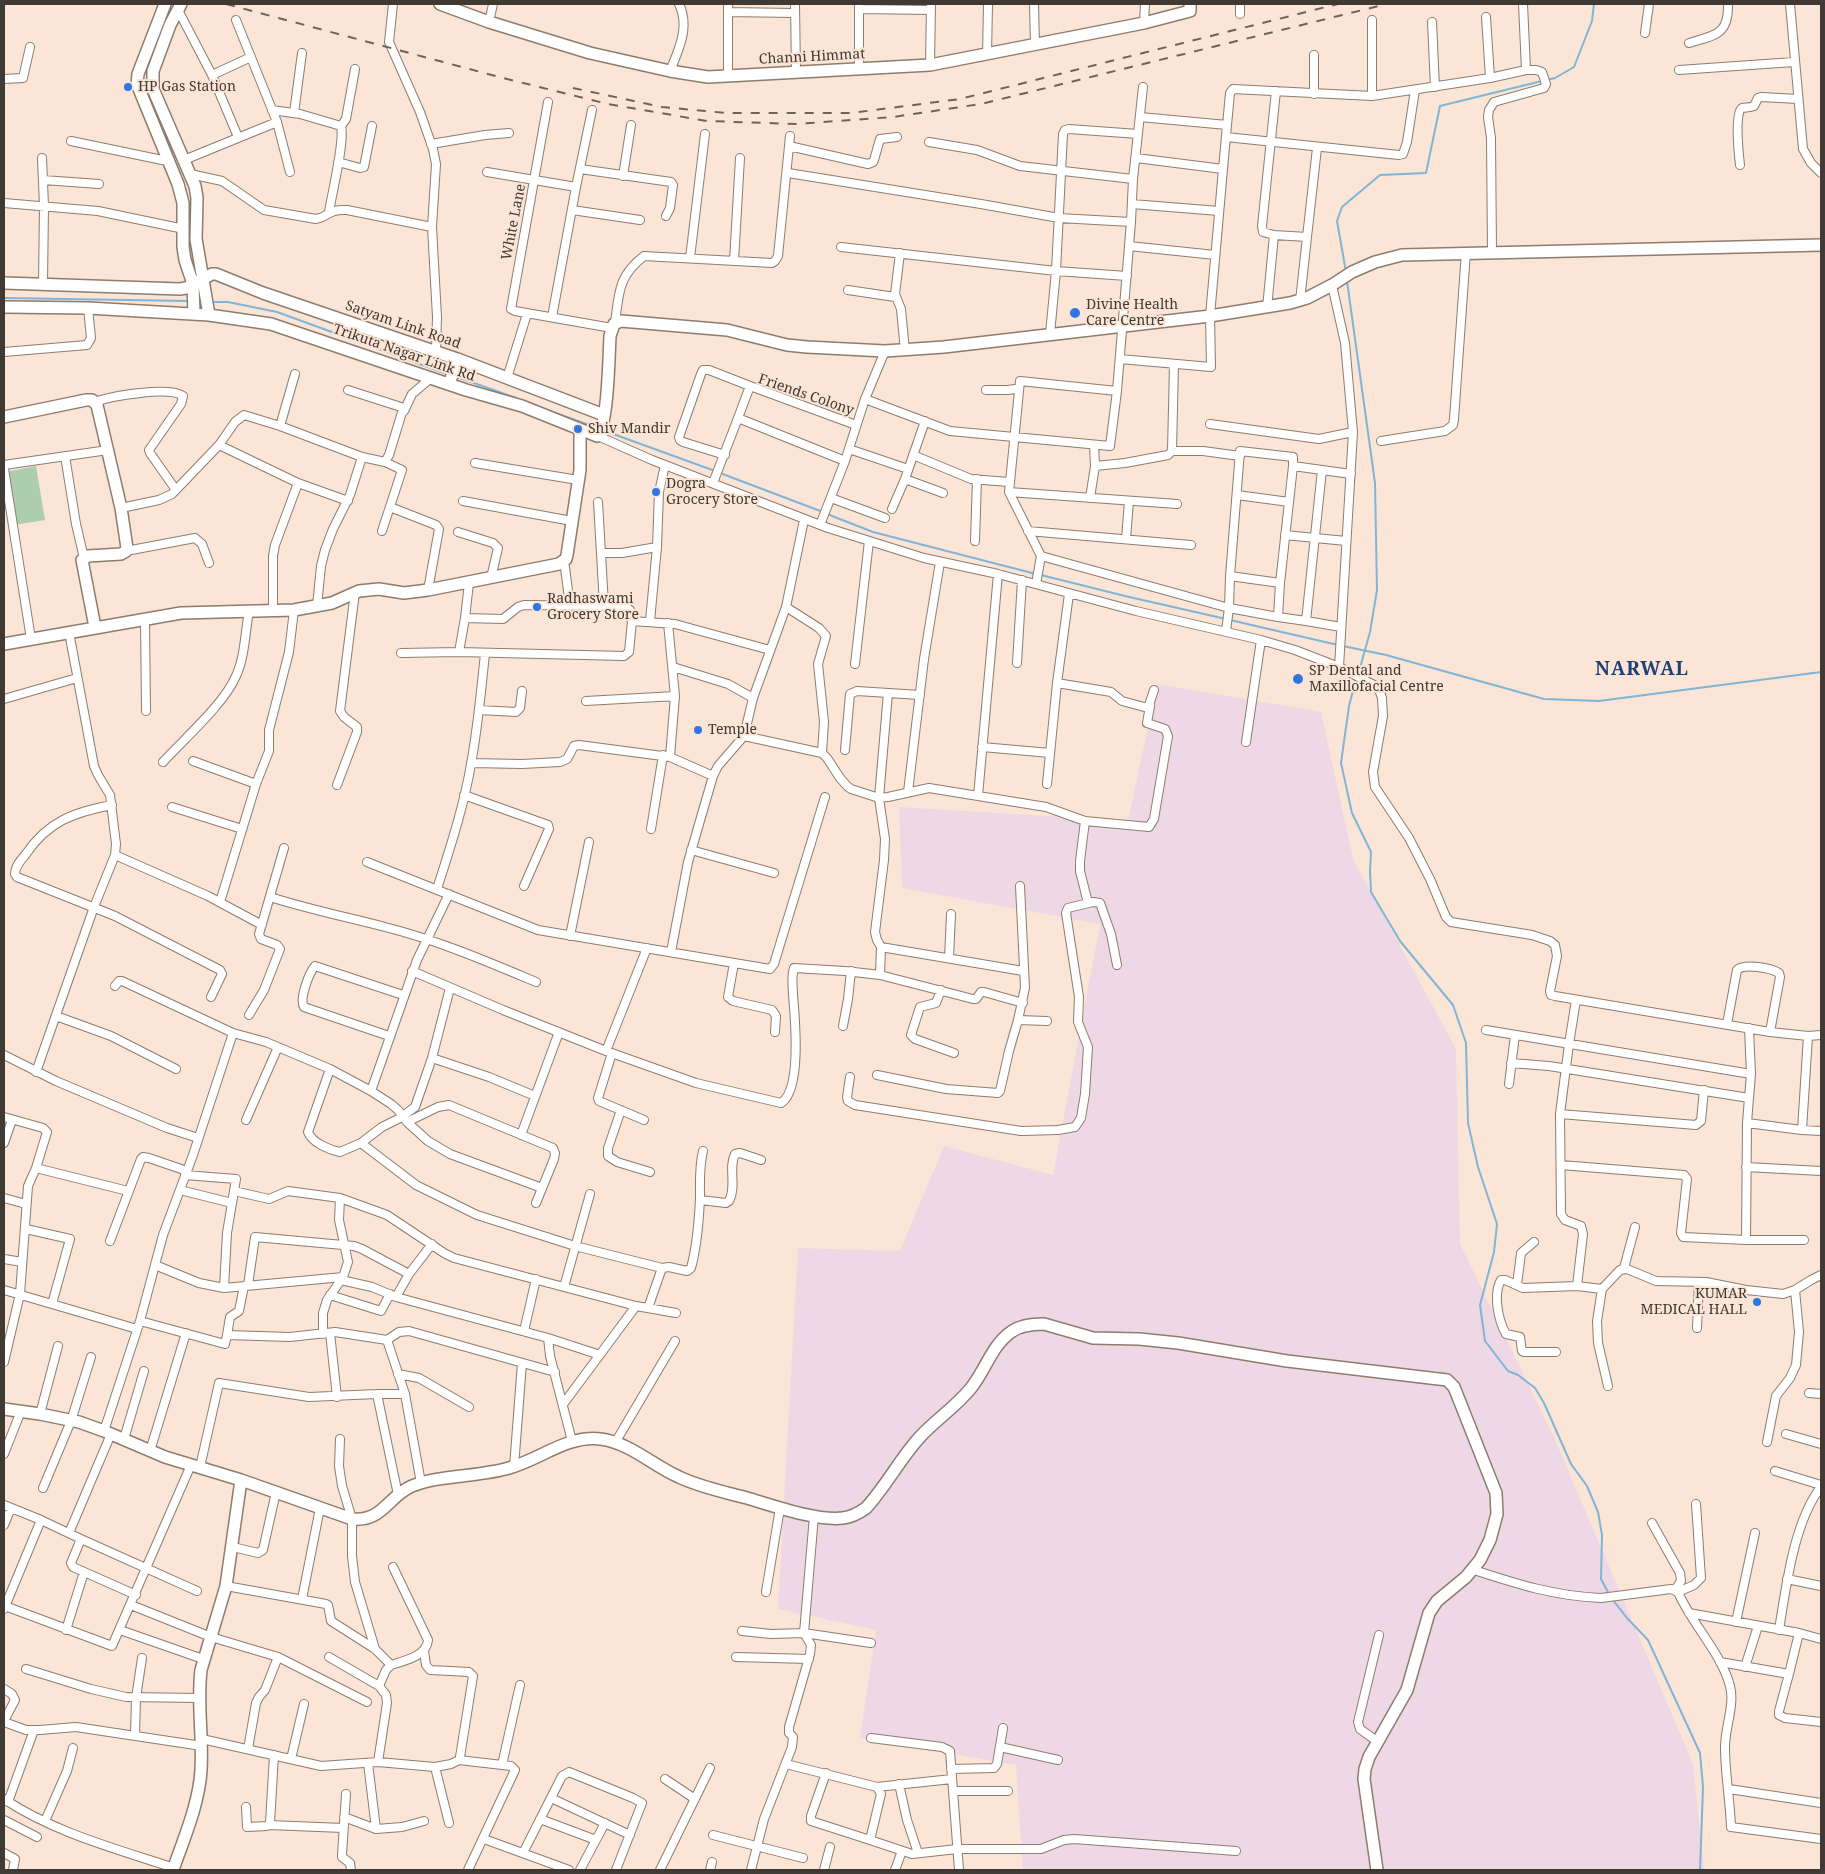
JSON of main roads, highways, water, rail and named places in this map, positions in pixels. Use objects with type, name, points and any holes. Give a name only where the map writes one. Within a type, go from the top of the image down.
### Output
[{"type":"waterway","points":[[1546,80],[1555,78],[1574,67],[1592,21],[1594,4]]},
{"type":"waterway","points":[[1346,272],[1337,221],[1342,207],[1380,175],[1426,173],[1440,106],[1542,81]]},
{"type":"waterway","points":[[1347,281],[1375,483],[1377,590],[1370,632],[1358,675]]},
{"type":"waterway","points":[[4,298],[189,301]]},
{"type":"waterway","points":[[211,302],[228,302],[277,312],[447,374]]},
{"type":"waterway","points":[[457,377],[516,398]]},
{"type":"waterway","points":[[541,408],[598,428]]},
{"type":"waterway","points":[[605,431],[715,471]]},
{"type":"waterway","points":[[720,473],[823,512]]},
{"type":"waterway","points":[[827,514],[873,532],[1036,574]]},
{"type":"waterway","points":[[1041,575],[1226,619]]},
{"type":"waterway","points":[[1230,620],[1338,645]]},
{"type":"waterway","points":[[1343,646],[1386,655],[1544,699],[1599,701],[1821,672]]},
{"type":"waterway","points":[[1356,679],[1349,706],[1341,763],[1352,813],[1371,852],[1371,892],[1400,941],[1453,1005],[1466,1043],[1468,1123],[1478,1167],[1497,1224],[1494,1252],[1480,1305],[1485,1341],[1508,1371],[1518,1375],[1535,1388],[1544,1403],[1571,1464],[1587,1486],[1598,1512],[1602,1535],[1601,1579],[1609,1594]]},
{"type":"waterway","points":[[1613,1600],[1648,1640],[1700,1753],[1703,1787],[1700,1870]]},
{"type":"railway","points":[[226,4],[608,104],[707,121],[796,124],[893,117],[981,104],[1387,4]]},
{"type":"railway","points":[[573,88],[662,107],[727,113],[851,113],[960,99],[1338,4]]},
{"type":"place","name":"HP Gas Station","points":[[128,87]]},
{"type":"place","name":"Divine Health Care Centre","points":[[1075,313]]},
{"type":"place","name":"Shiv Mandir","points":[[578,429]]},
{"type":"place","name":"Dogra Grocery Store","points":[[656,492]]},
{"type":"place","name":"Radhaswami Grocery Store","points":[[537,607]]},
{"type":"place","name":"SP Dental and Maxillofacial Centre","points":[[1298,679]]},
{"type":"place","name":"Temple","points":[[698,730]]},
{"type":"place","name":"KUMAR MEDICAL HALL","points":[[1757,1302]]},
{"type":"district","name":"NARWAL","points":[[1642,670]]}]
